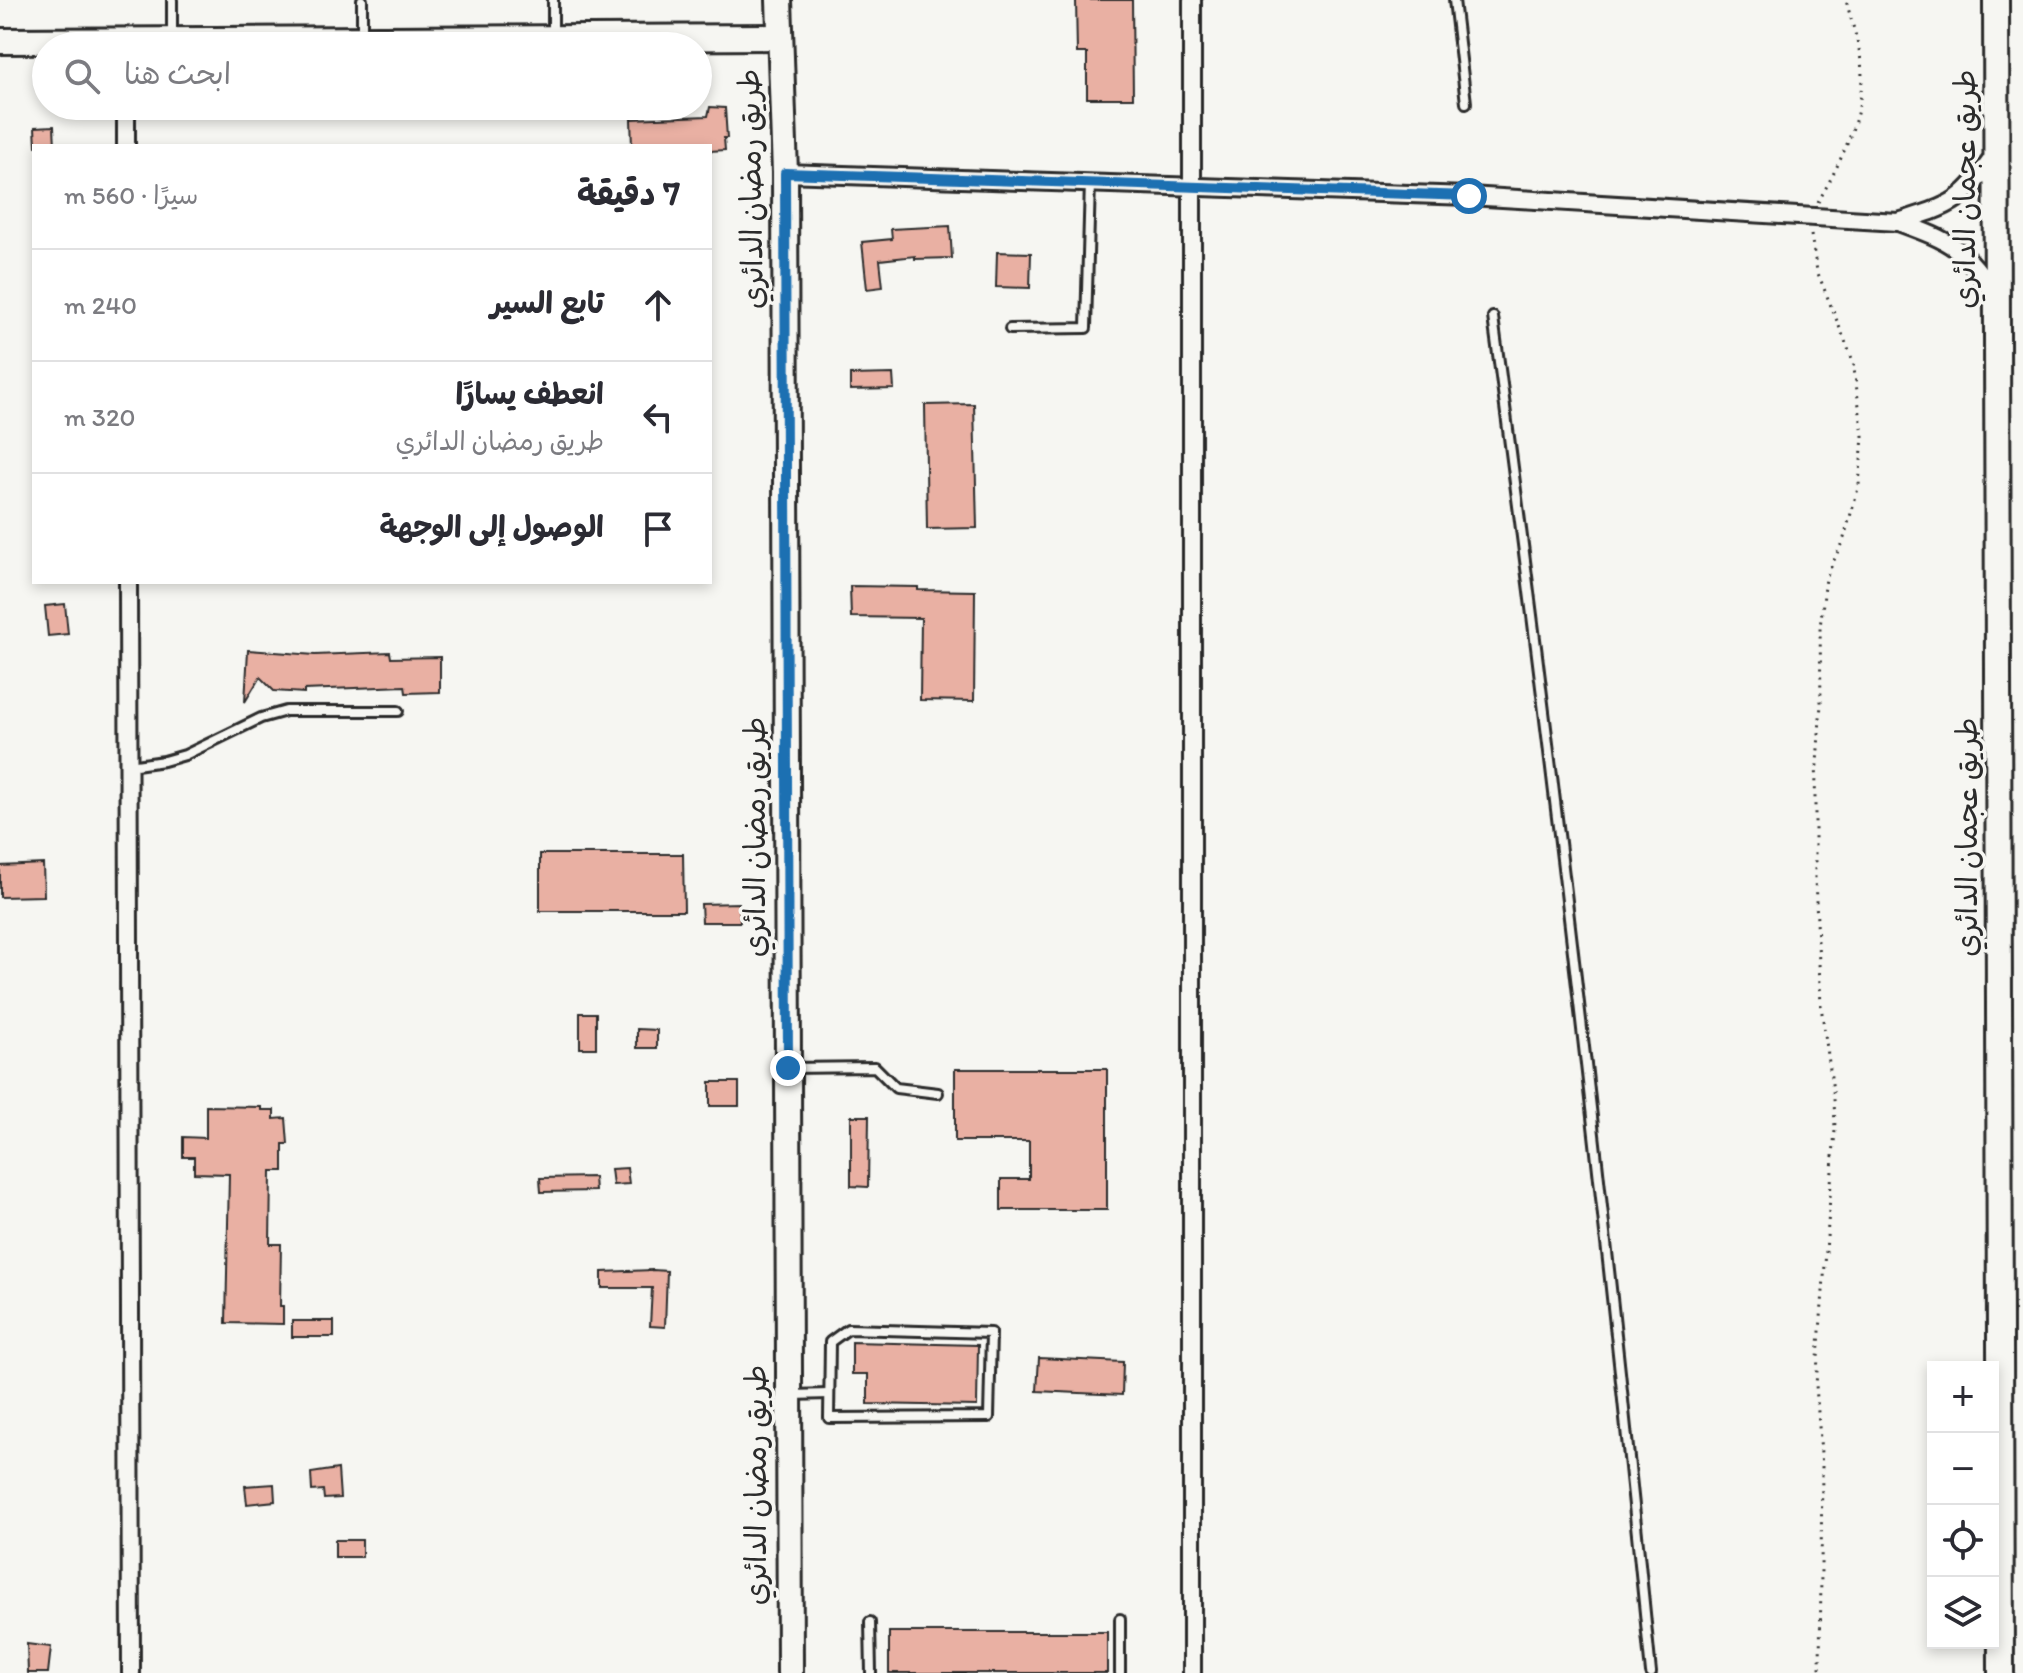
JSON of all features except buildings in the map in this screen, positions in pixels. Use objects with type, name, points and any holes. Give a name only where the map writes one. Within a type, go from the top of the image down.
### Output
[{"type":"street","name":"طريق رمضان الدائري","points":[[779,0],[785,173],[790,1673]]},
{"type":"street","points":[[1192,0],[1192,1673]]},
{"type":"street","name":"طريق عجمان الدائري","points":[[1996,0],[2001,1673]]},
{"type":"street","points":[[712,37],[779,37]]},
{"type":"street","points":[[0,41],[32,42]]},
{"type":"street","points":[[126,120],[126,144]]},
{"type":"street","points":[[1898,222],[1939,209],[1964,195],[1998,151]]},
{"type":"street","points":[[785,173],[1469,196],[1898,222],[1938,236],[1959,249],[1976,266],[1997,299]]},
{"type":"street","points":[[128,584],[131,1673]]},
{"type":"lane","points":[[172,0],[172,32]]},
{"type":"lane","points":[[362,0],[362,32]]},
{"type":"lane","points":[[552,32],[553,0]]},
{"type":"lane","points":[[1454,0],[1466,103]]},
{"type":"lane","points":[[1010,329],[1086,328],[1090,182]]},
{"type":"lane","points":[[1493,317],[1580,1013],[1651,1673]]},
{"type":"lane","points":[[128,766],[185,755],[261,718],[286,711],[398,711]]},
{"type":"lane","points":[[788,1068],[875,1067],[896,1088],[938,1093]]},
{"type":"lane","points":[[848,1329],[991,1333],[989,1417],[829,1418],[829,1394],[830,1342],[848,1329]]},
{"type":"lane","points":[[787,1395],[829,1394]]},
{"type":"lane","points":[[1120,1619],[1120,1673]]},
{"type":"lane","points":[[870,1622],[871,1673]]},
{"type":"path","points":[[1820,1673],[1822,1467],[1816,1385],[1835,1130],[1834,1098],[1821,1006],[1815,879],[1815,794],[1821,703],[1820,627],[1826,578],[1844,538],[1859,485],[1863,436],[1853,361],[1817,271],[1809,218],[1850,138],[1862,84],[1861,60],[1846,0]]},
{"type":"route","points":[[788,1068],[785,173],[1469,196]]}]
